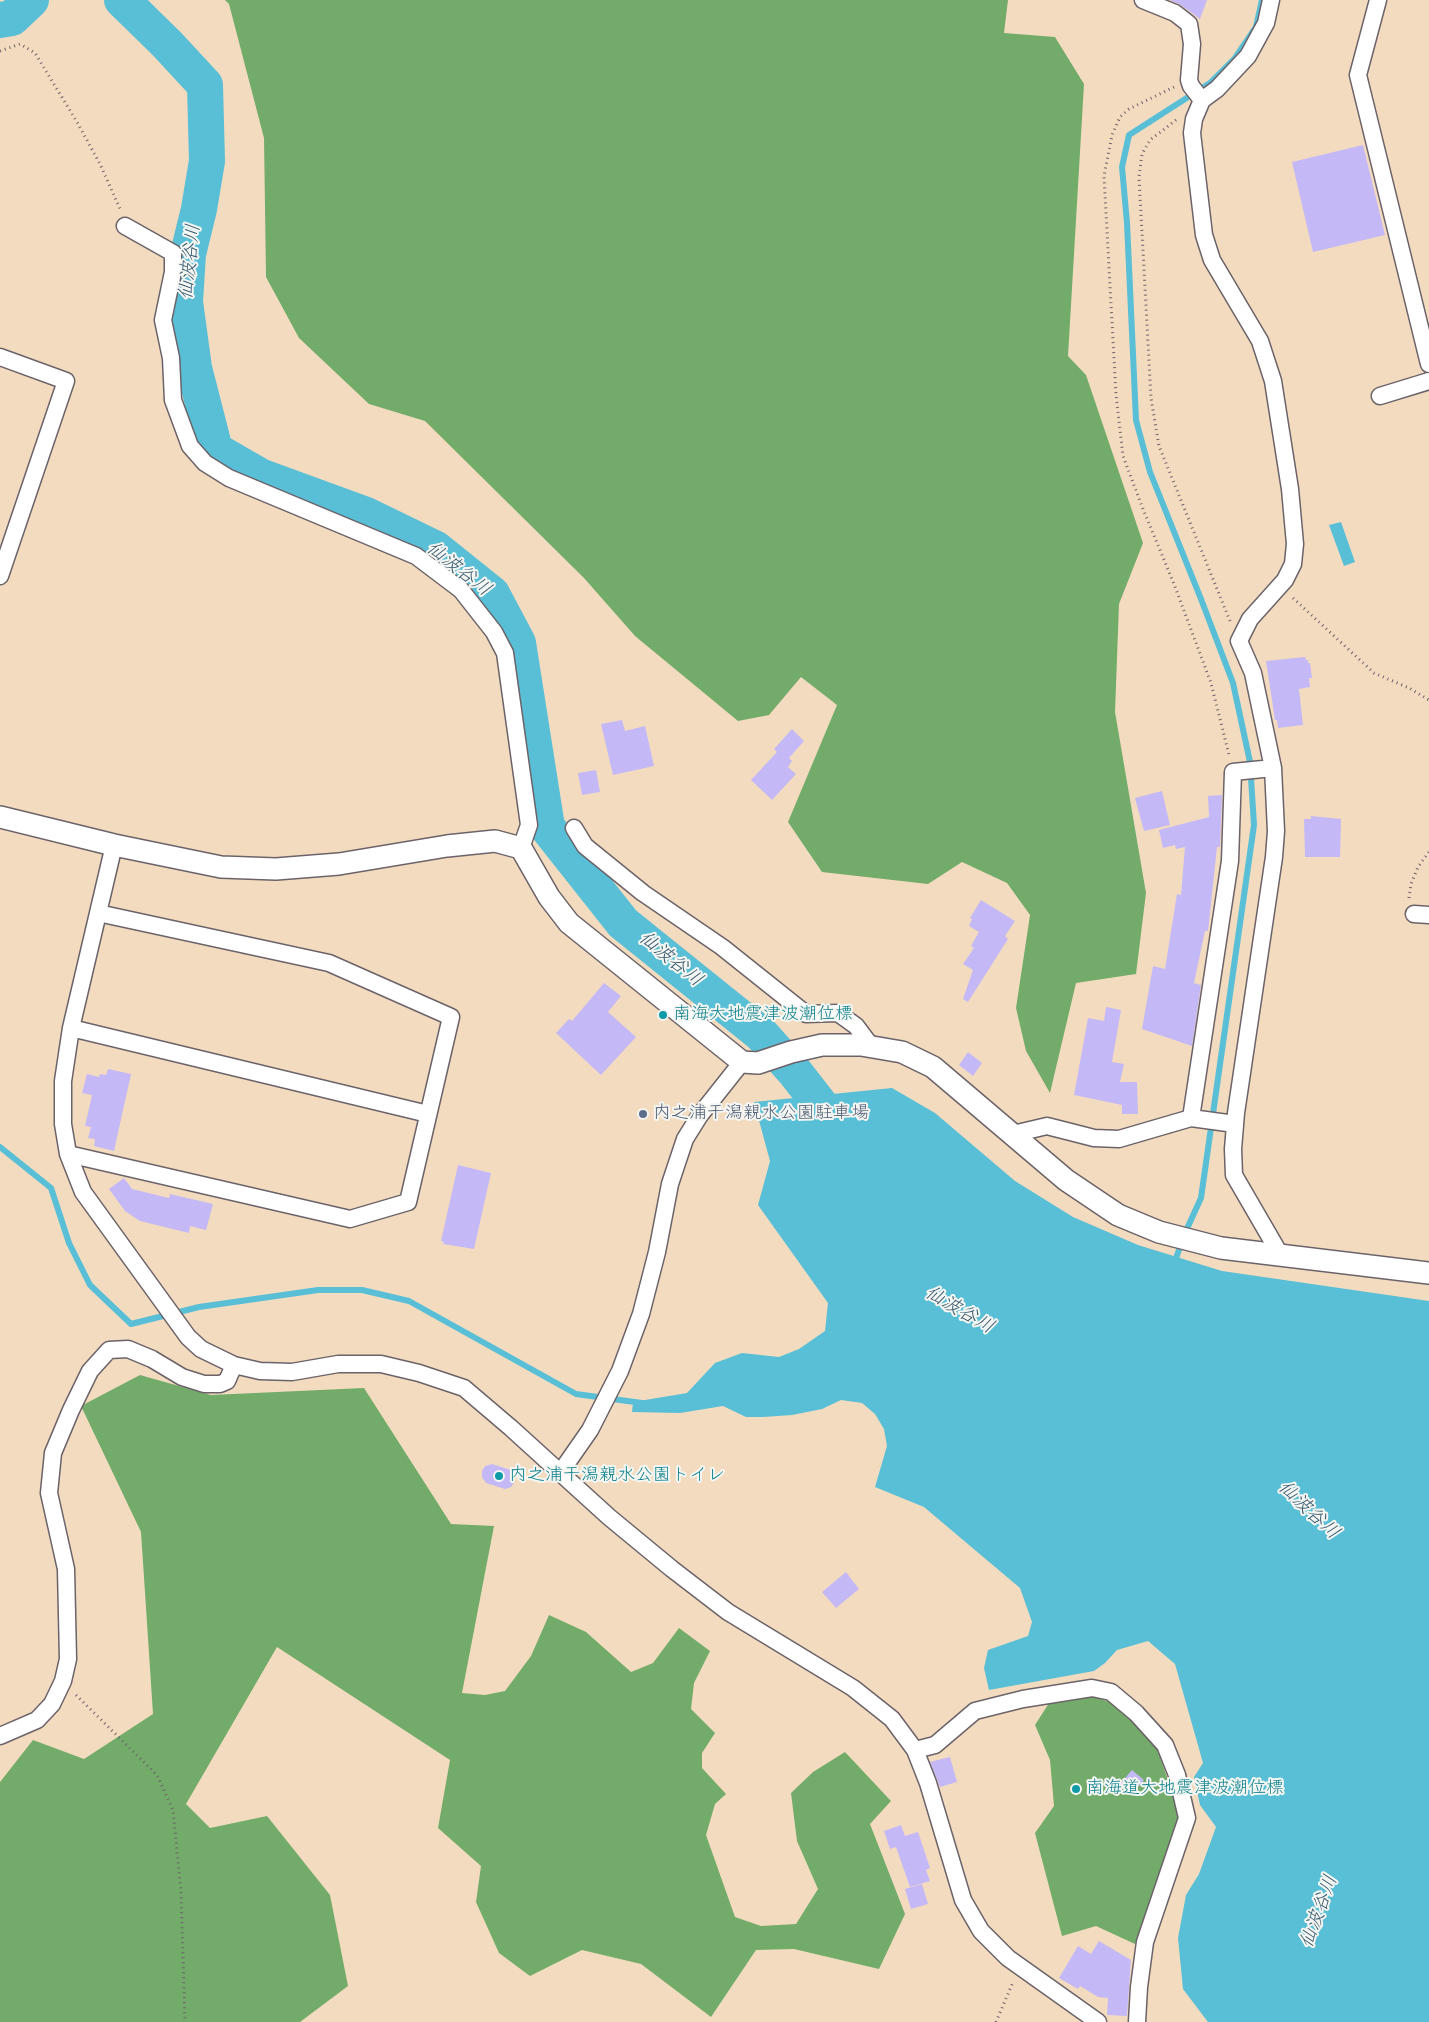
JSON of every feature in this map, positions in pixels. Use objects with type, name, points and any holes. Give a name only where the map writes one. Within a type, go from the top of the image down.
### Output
[{"type":"street","points":[[1143,0],[1175,13],[1189,24],[1192,44],[1190,83],[1202,100]]},
{"type":"street","points":[[1271,0],[1266,23],[1248,56],[1217,89],[1202,100],[1194,118],[1192,134],[1204,235],[1212,260],[1260,342],[1273,381],[1289,479],[1295,544],[1294,564],[1285,580],[1250,619],[1239,640],[1253,673],[1276,831],[1274,858],[1230,1124],[1234,1175],[1281,1256]]},
{"type":"street","points":[[1378,0],[1358,75],[1429,364]]},
{"type":"street","points":[[125,226],[173,253],[173,272],[163,320],[171,358],[173,400],[190,446],[205,463],[229,478],[416,556],[461,590],[494,632],[505,653],[529,825],[521,848]]},
{"type":"street","points":[[0,357],[66,381],[0,576]]},
{"type":"street","points":[[1380,396],[1429,381]]},
{"type":"street","points":[[1196,1118],[1230,860],[1238,772],[1268,768]]},
{"type":"street","points":[[0,817],[114,845],[221,866],[276,869],[339,864],[447,846],[495,841],[521,848],[549,897],[569,923],[750,1062]]},
{"type":"street","points":[[574,828],[585,846],[643,894],[722,947],[806,1014],[838,1013],[856,1026],[866,1046]]},
{"type":"street","points":[[114,845],[71,1028],[62,1081],[63,1124],[68,1154],[83,1192],[188,1337],[201,1349],[234,1365],[260,1371],[292,1372],[338,1364],[381,1364],[419,1373],[464,1388],[623,1529],[728,1612],[853,1688],[892,1719],[915,1750],[928,1784],[963,1900],[981,1931],[1008,1958],[1098,2022]]},
{"type":"street","points":[[68,1154],[350,1220],[408,1202],[450,1017],[329,963],[98,913]]},
{"type":"street","points":[[71,1028],[428,1114]]},
{"type":"street","points":[[560,1473],[590,1430],[620,1371],[641,1314],[657,1252],[670,1184],[685,1139],[700,1115],[750,1062],[791,1052],[822,1045],[866,1046],[902,1052],[932,1067],[1066,1180],[1118,1215],[1159,1232],[1222,1248],[1429,1273]]},
{"type":"street","points":[[1013,1134],[1047,1126],[1094,1138],[1119,1139],[1196,1118],[1230,1124]]},
{"type":"street","points":[[0,1736],[37,1720],[52,1704],[63,1681],[68,1659],[66,1569],[49,1493],[52,1454],[90,1371],[109,1350],[128,1349],[182,1377],[204,1384],[220,1384],[227,1381],[234,1365]]},
{"type":"street","points":[[915,1750],[935,1745],[975,1711],[1023,1699],[1092,1688],[1111,1692],[1136,1713],[1165,1745],[1177,1775],[1187,1818],[1146,1942],[1139,1987],[1137,2022]]},
{"type":"path","points":[[0,51],[20,44],[35,52],[78,122],[100,164],[123,215],[125,226]]},
{"type":"path","points":[[1190,83],[1129,109],[1120,117],[1112,135],[1104,176],[1116,394],[1123,456],[1211,683],[1238,772]]},
{"type":"path","points":[[1202,100],[1150,140],[1142,154],[1139,177],[1150,380],[1159,446],[1230,622],[1232,633],[1239,640]]},
{"type":"path","points":[[1280,586],[1374,673],[1409,688],[1429,700]]},
{"type":"path","points":[[1422,915],[1408,901],[1418,867],[1429,852]]},
{"type":"path","points":[[63,1681],[157,1775],[173,1810],[181,1892],[185,2022]]},
{"type":"green space","points":[[225,0],[1008,0],[1004,33],[1055,37],[1084,84],[1068,356],[1086,375],[1143,543],[1119,604],[1115,712],[1146,893],[1136,974],[1076,983],[1050,1093],[1026,1051],[1016,1008],[1030,915],[1007,883],[962,862],[928,884],[822,872],[788,822],[837,705],[801,677],[769,715],[738,721],[635,636],[584,578],[425,421],[369,404],[299,338],[266,277],[264,138],[229,4]]},
{"type":"green space","points":[[140,1375],[211,1395],[364,1388],[451,1524],[494,1526],[462,1693],[485,1695],[505,1691],[531,1656],[549,1615],[586,1632],[631,1672],[653,1663],[679,1628],[710,1651],[694,1683],[691,1709],[715,1733],[702,1753],[702,1768],[726,1794],[715,1804],[706,1835],[735,1917],[761,1926],[796,1924],[818,1889],[797,1841],[791,1793],[813,1772],[845,1752],[891,1801],[870,1824],[905,1914],[879,1969],[794,1949],[756,1950],[711,2017],[641,1964],[582,1950],[530,1976],[499,1953],[476,1902],[481,1866],[438,1828],[450,1760],[277,1647],[186,1804],[210,1828],[267,1816],[330,1895],[348,1986],[300,2022],[0,2022],[0,1782],[33,1740],[84,1759],[153,1714],[141,1532],[81,1406]]},
{"type":"green space","points":[[1093,1697],[1113,1703],[1156,1746],[1180,1814],[1156,1893],[1135,1944],[1096,1926],[1062,1936],[1035,1833],[1054,1806],[1050,1760],[1035,1725],[1051,1700]]},
{"type":"water","points":[[1341,522],[1355,562],[1344,566],[1329,525]]},
{"type":"water","points":[[892,1088],[935,1113],[1015,1181],[1073,1217],[1138,1245],[1222,1271],[1429,1301],[1429,2022],[1208,2022],[1183,1989],[1178,1938],[1186,1895],[1199,1874],[1216,1827],[1200,1805],[1194,1777],[1203,1763],[1175,1664],[1148,1641],[1117,1650],[1105,1663],[1094,1671],[989,1690],[984,1668],[988,1650],[1028,1636],[1032,1622],[1020,1588],[924,1507],[875,1487],[887,1446],[884,1429],[875,1414],[862,1403],[841,1400],[822,1409],[792,1415],[763,1417],[746,1417],[723,1406],[680,1413],[632,1412],[633,1402],[687,1393],[715,1363],[742,1353],[779,1357],[799,1349],[825,1331],[828,1303],[758,1205],[770,1161],[754,1102]]},
{"type":"building","points":[[1170,0],[1207,0],[1200,19],[1181,5]]},
{"type":"building","points":[[1363,145],[1385,235],[1313,252],[1292,162]]},
{"type":"building","points":[[1305,657],[1308,663],[1310,663],[1312,678],[1309,678],[1310,687],[1299,689],[1303,725],[1278,728],[1277,720],[1275,720],[1266,661]]},
{"type":"building","points":[[622,720],[625,731],[645,726],[654,766],[613,775],[601,724]]},
{"type":"building","points":[[792,729],[804,741],[789,758],[792,761],[788,767],[796,774],[772,800],[751,780],[777,752],[774,749]]},
{"type":"building","points":[[596,770],[600,792],[582,795],[578,773]]},
{"type":"building","points":[[1162,791],[1170,825],[1144,831],[1135,798]]},
{"type":"building","points":[[1222,795],[1220,847],[1217,847],[1208,931],[1205,931],[1194,983],[1201,985],[1192,1046],[1142,1029],[1153,966],[1165,969],[1177,894],[1181,895],[1185,847],[1176,849],[1175,845],[1163,848],[1159,830],[1209,817],[1208,796]]},
{"type":"building","points":[[1311,816],[1341,819],[1340,857],[1305,857],[1304,819],[1311,819]]},
{"type":"building","points":[[981,900],[1015,921],[1005,936],[1008,939],[968,1002],[963,999],[973,970],[963,964],[974,948],[971,946],[979,932],[969,926],[972,919],[970,918]]},
{"type":"building","points":[[604,983],[621,996],[608,1012],[636,1037],[601,1075],[556,1033],[569,1019],[572,1021]]},
{"type":"building","points":[[1106,1007],[1121,1010],[1112,1062],[1124,1064],[1120,1082],[1137,1082],[1138,1114],[1122,1114],[1122,1105],[1074,1095],[1088,1018],[1104,1021]]},
{"type":"building","points":[[968,1052],[982,1063],[973,1076],[959,1065]]},
{"type":"building","points":[[108,1069],[131,1074],[114,1151],[94,1146],[95,1139],[88,1138],[91,1127],[85,1126],[92,1095],[82,1093],[87,1074],[99,1077],[100,1074],[106,1075]]},
{"type":"building","points":[[458,1165],[491,1173],[474,1249],[443,1244],[444,1242],[441,1241]]},
{"type":"building","points":[[124,1178],[132,1189],[169,1198],[170,1194],[213,1204],[206,1230],[190,1226],[189,1233],[140,1221],[125,1211],[109,1189]]},
{"type":"building","name":"内之浦干潟親水公園トイレ","points":[[492,1464],[511,1470],[515,1474],[515,1481],[511,1487],[505,1489],[486,1483],[482,1477],[482,1471],[485,1466]]},
{"type":"building","points":[[846,1572],[859,1589],[836,1608],[822,1592]]},
{"type":"building","points":[[950,1757],[957,1782],[940,1787],[930,1762]]},
{"type":"building","points":[[1132,1770],[1144,1780],[1132,1794],[1120,1784]]},
{"type":"building","points":[[901,1825],[905,1836],[918,1832],[930,1868],[926,1870],[930,1881],[910,1887],[896,1847],[890,1849],[884,1831]]},
{"type":"building","points":[[922,1884],[928,1904],[911,1909],[905,1889]]},
{"type":"building","points":[[1099,1941],[1131,1960],[1127,2016],[1107,2015],[1108,1998],[1098,1997],[1080,1986],[1078,1989],[1059,1978],[1078,1946],[1091,1954]]},
{"type":"waterway","name":"仙波谷川","points":[[0,20],[12,18],[31,0]]},
{"type":"waterway","name":"仙波谷川","points":[[122,0],[205,85],[207,161],[199,209],[188,254],[185,302],[194,368],[215,450],[262,477],[366,515],[436,549],[492,594],[518,643],[547,827],[623,923],[761,1034],[794,1071],[844,1135]]},
{"type":"waterway","points":[[1177,1265],[1175,1261],[1185,1233],[1201,1198],[1254,825],[1250,762],[1233,683],[1150,472],[1136,420],[1127,223],[1122,167],[1129,135],[1210,83],[1235,58],[1256,27],[1262,0]]},
{"type":"waterway","points":[[0,1147],[51,1188],[69,1243],[90,1285],[131,1324],[199,1307],[318,1290],[362,1290],[409,1301],[576,1394],[642,1403]]},
{"type":"place","name":"南海大地震津波潮位標","points":[[663,1015]]},
{"type":"place","name":"内之浦干潟親水公園駐車場","points":[[643,1114]]},
{"type":"place","name":"内之浦干潟親水公園トイレ","points":[[499,1476]]},
{"type":"place","name":"南海道大地震津波潮位標","points":[[1076,1789]]}]
